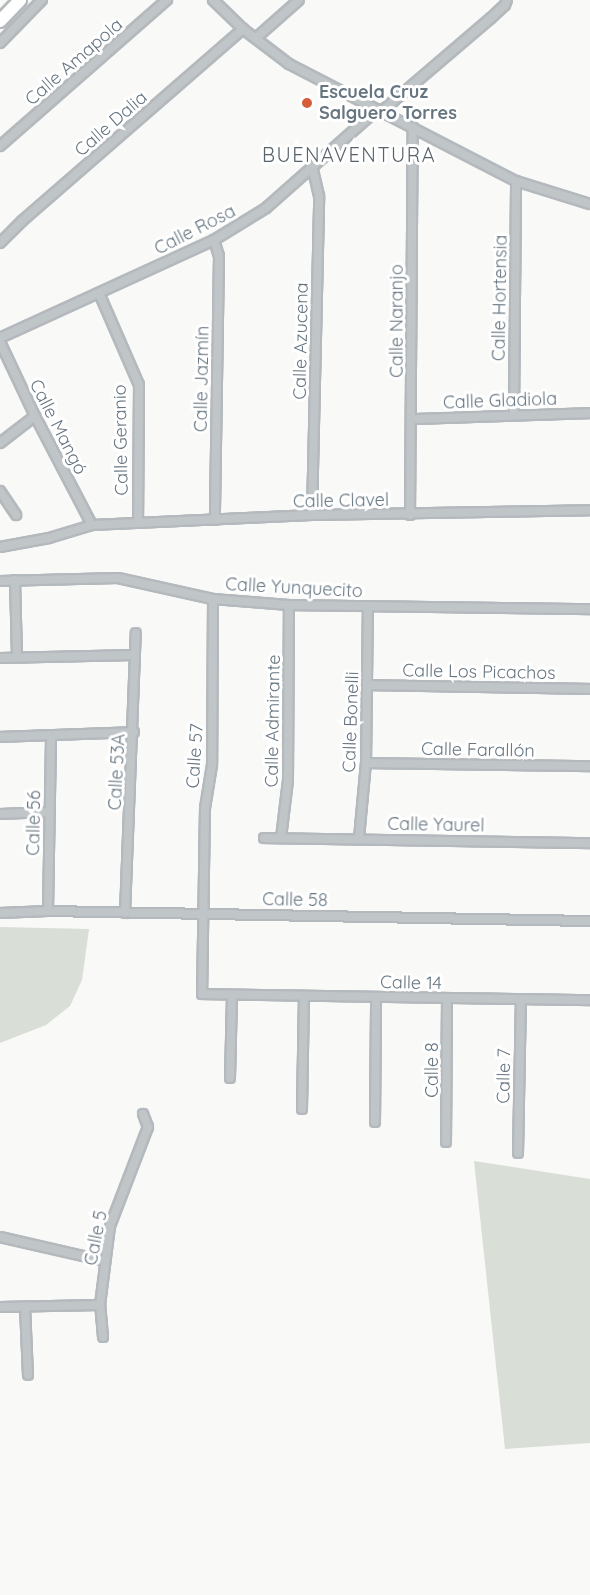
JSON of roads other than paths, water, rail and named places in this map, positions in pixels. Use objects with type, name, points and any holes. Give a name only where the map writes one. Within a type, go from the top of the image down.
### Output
[{"type":"main road","points":[[0,21],[21,0]]},
{"type":"street","points":[[0,44],[42,0]]},
{"type":"street","name":"Calle Amapola","points":[[0,146],[167,0]]},
{"type":"street","points":[[213,0],[243,29],[289,64],[516,181],[590,204]]},
{"type":"street","points":[[256,38],[299,0]]},
{"type":"street","name":"Calle Rosa","points":[[0,340],[214,240],[267,208],[491,18],[505,5],[507,0]]},
{"type":"street","name":"Calle Dalia","points":[[0,243],[21,221],[243,29]]},
{"type":"street","name":"Calle Naranjo","points":[[410,515],[413,127]]},
{"type":"street","name":"Calle Azucena","points":[[312,515],[319,196],[313,169]]},
{"type":"street","name":"Calle Hortensia","points":[[514,415],[516,181]]},
{"type":"street","name":"Calle Jazmín","points":[[214,240],[219,256],[216,520]]},
{"type":"street","name":"Calle Geranio","points":[[99,293],[139,385],[138,523]]},
{"type":"street","name":"Calle Mangó","points":[[0,340],[35,416],[92,525]]},
{"type":"street","name":"Calle Gladiola","points":[[412,418],[590,413]]},
{"type":"street","points":[[0,443],[35,416]]},
{"type":"street","points":[[0,491],[16,515]]},
{"type":"street","name":"Calle Clavel","points":[[0,547],[49,538],[92,525],[312,515],[590,510]]},
{"type":"street","name":"Calle Yunquecito","points":[[0,580],[118,578],[213,599],[289,605],[590,609]]},
{"type":"street","points":[[15,580],[17,657]]},
{"type":"street","name":"Calle 57","points":[[202,994],[206,808],[212,765],[213,599]]},
{"type":"street","name":"Calle Admirante","points":[[281,838],[288,780],[289,605]]},
{"type":"street","name":"Calle Bonelli","points":[[359,838],[366,763],[368,606]]},
{"type":"street","name":"Calle 53A","points":[[125,913],[134,732],[136,633]]},
{"type":"street","points":[[0,658],[135,655]]},
{"type":"street","name":"Calle Los Picachos","points":[[367,685],[590,689]]},
{"type":"street","points":[[0,737],[134,732]]},
{"type":"street","name":"Calle 56","points":[[48,911],[51,735]]},
{"type":"street","name":"Calle Farallón","points":[[366,763],[590,766]]},
{"type":"street","points":[[0,814],[49,812]]},
{"type":"street","name":"Calle Yaurel","points":[[264,838],[590,843]]},
{"type":"street","name":"Calle 58","points":[[0,913],[48,911],[590,921]]},
{"type":"street","name":"Calle 14","points":[[202,994],[590,1000]]},
{"type":"street","points":[[230,1078],[232,996]]},
{"type":"street","points":[[302,1109],[304,997]]},
{"type":"street","points":[[375,1122],[376,997]]},
{"type":"street","name":"Calle 8","points":[[446,1142],[447,999]]},
{"type":"street","name":"Calle 7","points":[[518,1153],[521,1000]]},
{"type":"street","name":"Calle 5","points":[[103,1337],[100,1305],[110,1226],[148,1127],[143,1114]]},
{"type":"street","points":[[0,1237],[105,1261]]},
{"type":"street","points":[[0,1307],[100,1305]]},
{"type":"street","points":[[25,1307],[28,1375]]},
{"type":"place","name":"Escuela Cruz Salguero Torres","points":[[307,103]]},
{"type":"district","name":"BUENAVENTURA","points":[[349,154]]}]
